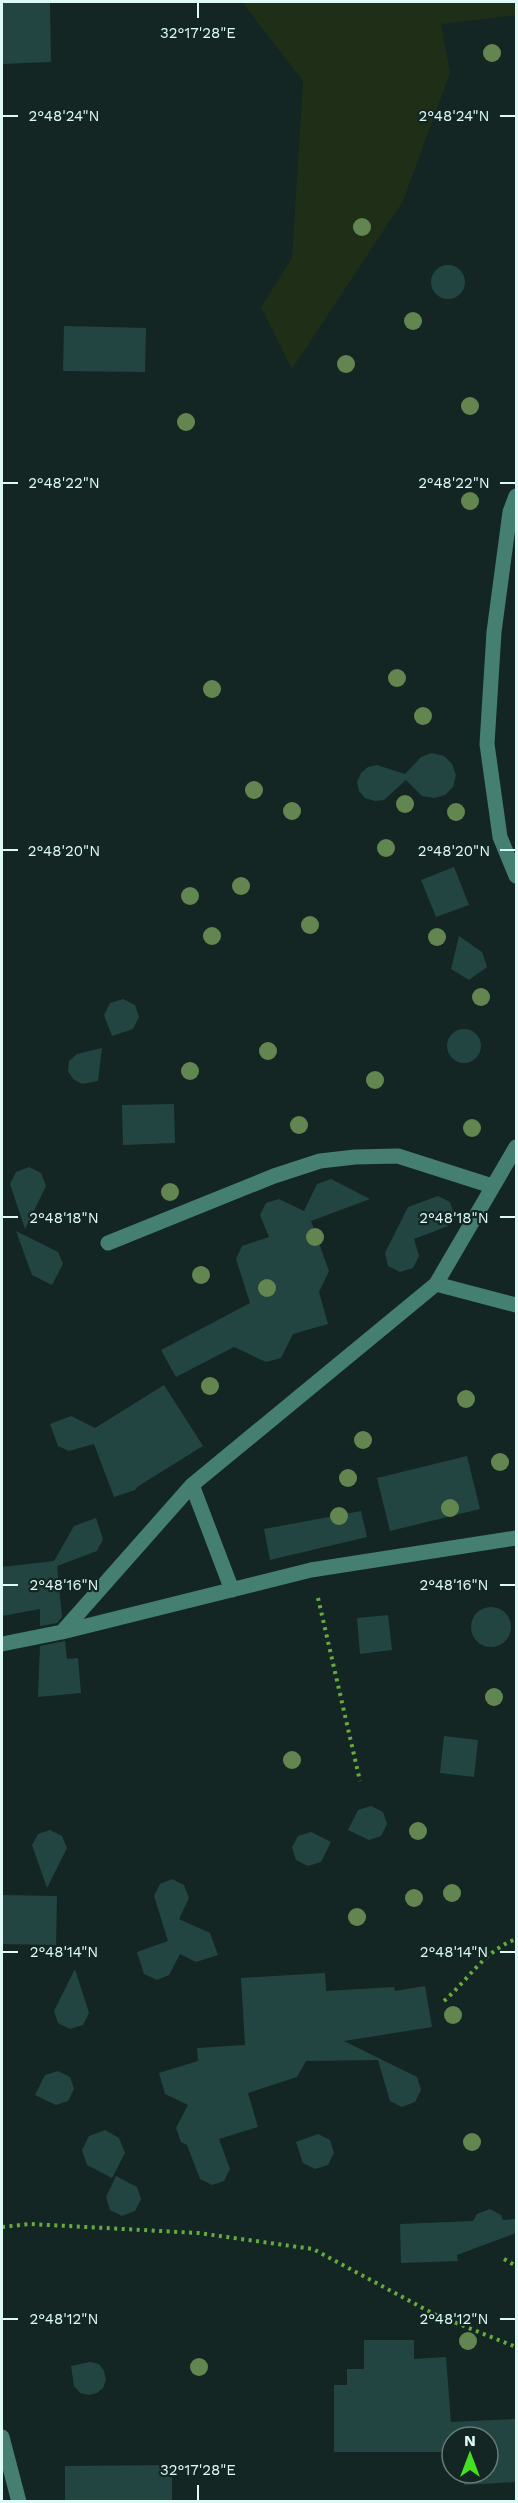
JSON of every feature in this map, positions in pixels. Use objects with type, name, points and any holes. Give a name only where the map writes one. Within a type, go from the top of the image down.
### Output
[{"type":"street","points":[[516,496],[510,512],[494,632],[487,744],[500,837],[516,876]]},
{"type":"street","points":[[62,1632],[192,1485],[436,1284],[516,1147]]},
{"type":"street","points":[[108,1243],[273,1176],[320,1161],[399,1156],[492,1186]]},
{"type":"street","points":[[436,1284],[516,1305]]},
{"type":"street","points":[[192,1485],[232,1590]]},
{"type":"street","points":[[2,1644],[62,1632],[311,1570],[516,1538]]},
{"type":"street","points":[[2,2437],[18,2502]]},
{"type":"path","points":[[311,1570],[360,1781]]},
{"type":"path","points":[[444,2001],[462,1986],[485,1956],[516,1939]]},
{"type":"path","points":[[2,2227],[30,2224],[198,2233],[313,2249],[434,2314],[516,2347]]},
{"type":"path","points":[[504,2259],[516,2266]]},
{"type":"green space","points":[[242,2],[516,2],[516,15],[441,24],[450,73],[403,201],[292,369],[261,307],[292,258],[303,81]]},
{"type":"building","points":[[2,2],[50,2],[51,62],[2,64]]},
{"type":"building","points":[[448,265],[460,270],[465,282],[460,294],[448,299],[436,294],[431,282],[436,270]]},
{"type":"building","points":[[64,326],[146,328],[145,372],[63,371]]},
{"type":"building","points":[[432,753],[444,756],[452,764],[456,775],[453,787],[445,795],[434,798],[422,796],[406,780],[384,800],[375,801],[365,798],[359,791],[357,782],[361,773],[368,767],[377,765],[405,774],[421,757]]},
{"type":"building","points":[[454,867],[469,905],[436,917],[421,880]]},
{"type":"building","points":[[459,936],[482,952],[487,967],[469,980],[451,969]]},
{"type":"building","points":[[123,999],[135,1005],[139,1017],[133,1029],[112,1036],[104,1015],[110,1003]]},
{"type":"building","points":[[464,1029],[476,1034],[481,1046],[476,1058],[464,1063],[452,1058],[447,1046],[452,1034]]},
{"type":"building","points":[[102,1048],[98,1081],[82,1084],[73,1079],[68,1071],[69,1061],[77,1054]]},
{"type":"building","points":[[174,1104],[175,1143],[123,1145],[122,1105]]},
{"type":"building","points":[[29,1167],[41,1173],[46,1186],[25,1229],[10,1184],[16,1172]]},
{"type":"building","points":[[331,1179],[370,1199],[311,1221],[329,1271],[319,1292],[328,1324],[293,1334],[281,1358],[266,1362],[234,1347],[176,1377],[161,1350],[250,1303],[236,1259],[242,1246],[269,1237],[260,1215],[266,1203],[279,1199],[304,1211],[317,1184]]},
{"type":"building","points":[[438,1196],[450,1202],[454,1214],[448,1226],[414,1239],[419,1256],[413,1268],[400,1272],[388,1266],[385,1253],[408,1207]]},
{"type":"building","points":[[16,1231],[58,1252],[63,1264],[52,1285],[32,1275]]},
{"type":"building","points":[[164,1385],[203,1446],[135,1490],[114,1497],[94,1444],[69,1451],[58,1446],[50,1424],[71,1416],[95,1428]]},
{"type":"building","points":[[467,1456],[480,1509],[390,1531],[377,1478]]},
{"type":"building","points":[[361,1511],[367,1537],[270,1560],[264,1529]]},
{"type":"building","points":[[96,1518],[103,1539],[97,1551],[57,1566],[62,1617],[57,1623],[40,1626],[40,1609],[2,1616],[2,1567],[54,1561],[74,1526]]},
{"type":"building","points":[[491,1607],[505,1613],[511,1627],[505,1641],[491,1647],[477,1641],[471,1627],[477,1613]]},
{"type":"building","points":[[388,1615],[392,1650],[360,1654],[357,1618]]},
{"type":"building","points":[[65,1641],[67,1659],[78,1658],[81,1693],[38,1697],[40,1646]]},
{"type":"building","points":[[444,1736],[478,1740],[474,1777],[440,1773]]},
{"type":"building","points":[[371,1806],[383,1812],[387,1824],[381,1836],[369,1840],[348,1830],[358,1810]]},
{"type":"building","points":[[50,1830],[62,1836],[67,1848],[47,1888],[32,1845],[38,1834]]},
{"type":"building","points":[[311,1832],[331,1842],[321,1862],[308,1866],[296,1860],[292,1847],[298,1836]]},
{"type":"building","points":[[172,1879],[184,1885],[189,1898],[179,1919],[210,1933],[218,1955],[196,1962],[180,1954],[169,1975],[157,1980],[144,1974],[137,1952],[168,1941],[154,1896],[160,1884]]},
{"type":"building","points":[[2,1895],[57,1896],[56,1945],[2,1944]]},
{"type":"building","points":[[75,1969],[89,2013],[83,2025],[70,2029],[58,2023],[54,2011]]},
{"type":"building","points":[[325,1973],[326,1991],[394,1987],[395,1991],[425,1986],[432,2027],[344,2041],[417,2077],[421,2090],[415,2102],[402,2107],[390,2101],[378,2060],[306,2061],[297,2077],[248,2093],[258,2127],[219,2139],[230,2169],[224,2181],[212,2185],[200,2179],[187,2145],[181,2142],[176,2128],[188,2105],[165,2094],[159,2073],[198,2061],[197,2048],[245,2045],[241,1978]]},
{"type":"building","points":[[58,2071],[70,2077],[74,2089],[68,2101],[56,2105],[35,2095],[45,2075]]},
{"type":"building","points":[[105,2130],[119,2138],[125,2153],[112,2178],[87,2165],[82,2150],[89,2136]]},
{"type":"building","points":[[318,2134],[330,2140],[334,2153],[328,2165],[315,2169],[303,2163],[296,2142]]},
{"type":"building","points":[[116,2176],[137,2187],[141,2199],[135,2211],[122,2216],[110,2210],[106,2197]]},
{"type":"building","points":[[490,2209],[501,2215],[503,2220],[516,2219],[516,2233],[457,2255],[458,2261],[401,2263],[400,2224],[473,2221],[477,2214]]},
{"type":"building","points":[[364,2340],[414,2340],[414,2359],[446,2357],[451,2422],[516,2419],[516,2482],[500,2483],[500,2425],[440,2425],[440,2452],[334,2452],[334,2385],[347,2385],[347,2369],[364,2369]]},
{"type":"building","points":[[90,2362],[99,2364],[106,2380],[103,2388],[89,2395],[80,2393],[74,2386],[71,2366]]},
{"type":"building","points":[[172,2465],[172,2502],[65,2502],[65,2466]]}]
